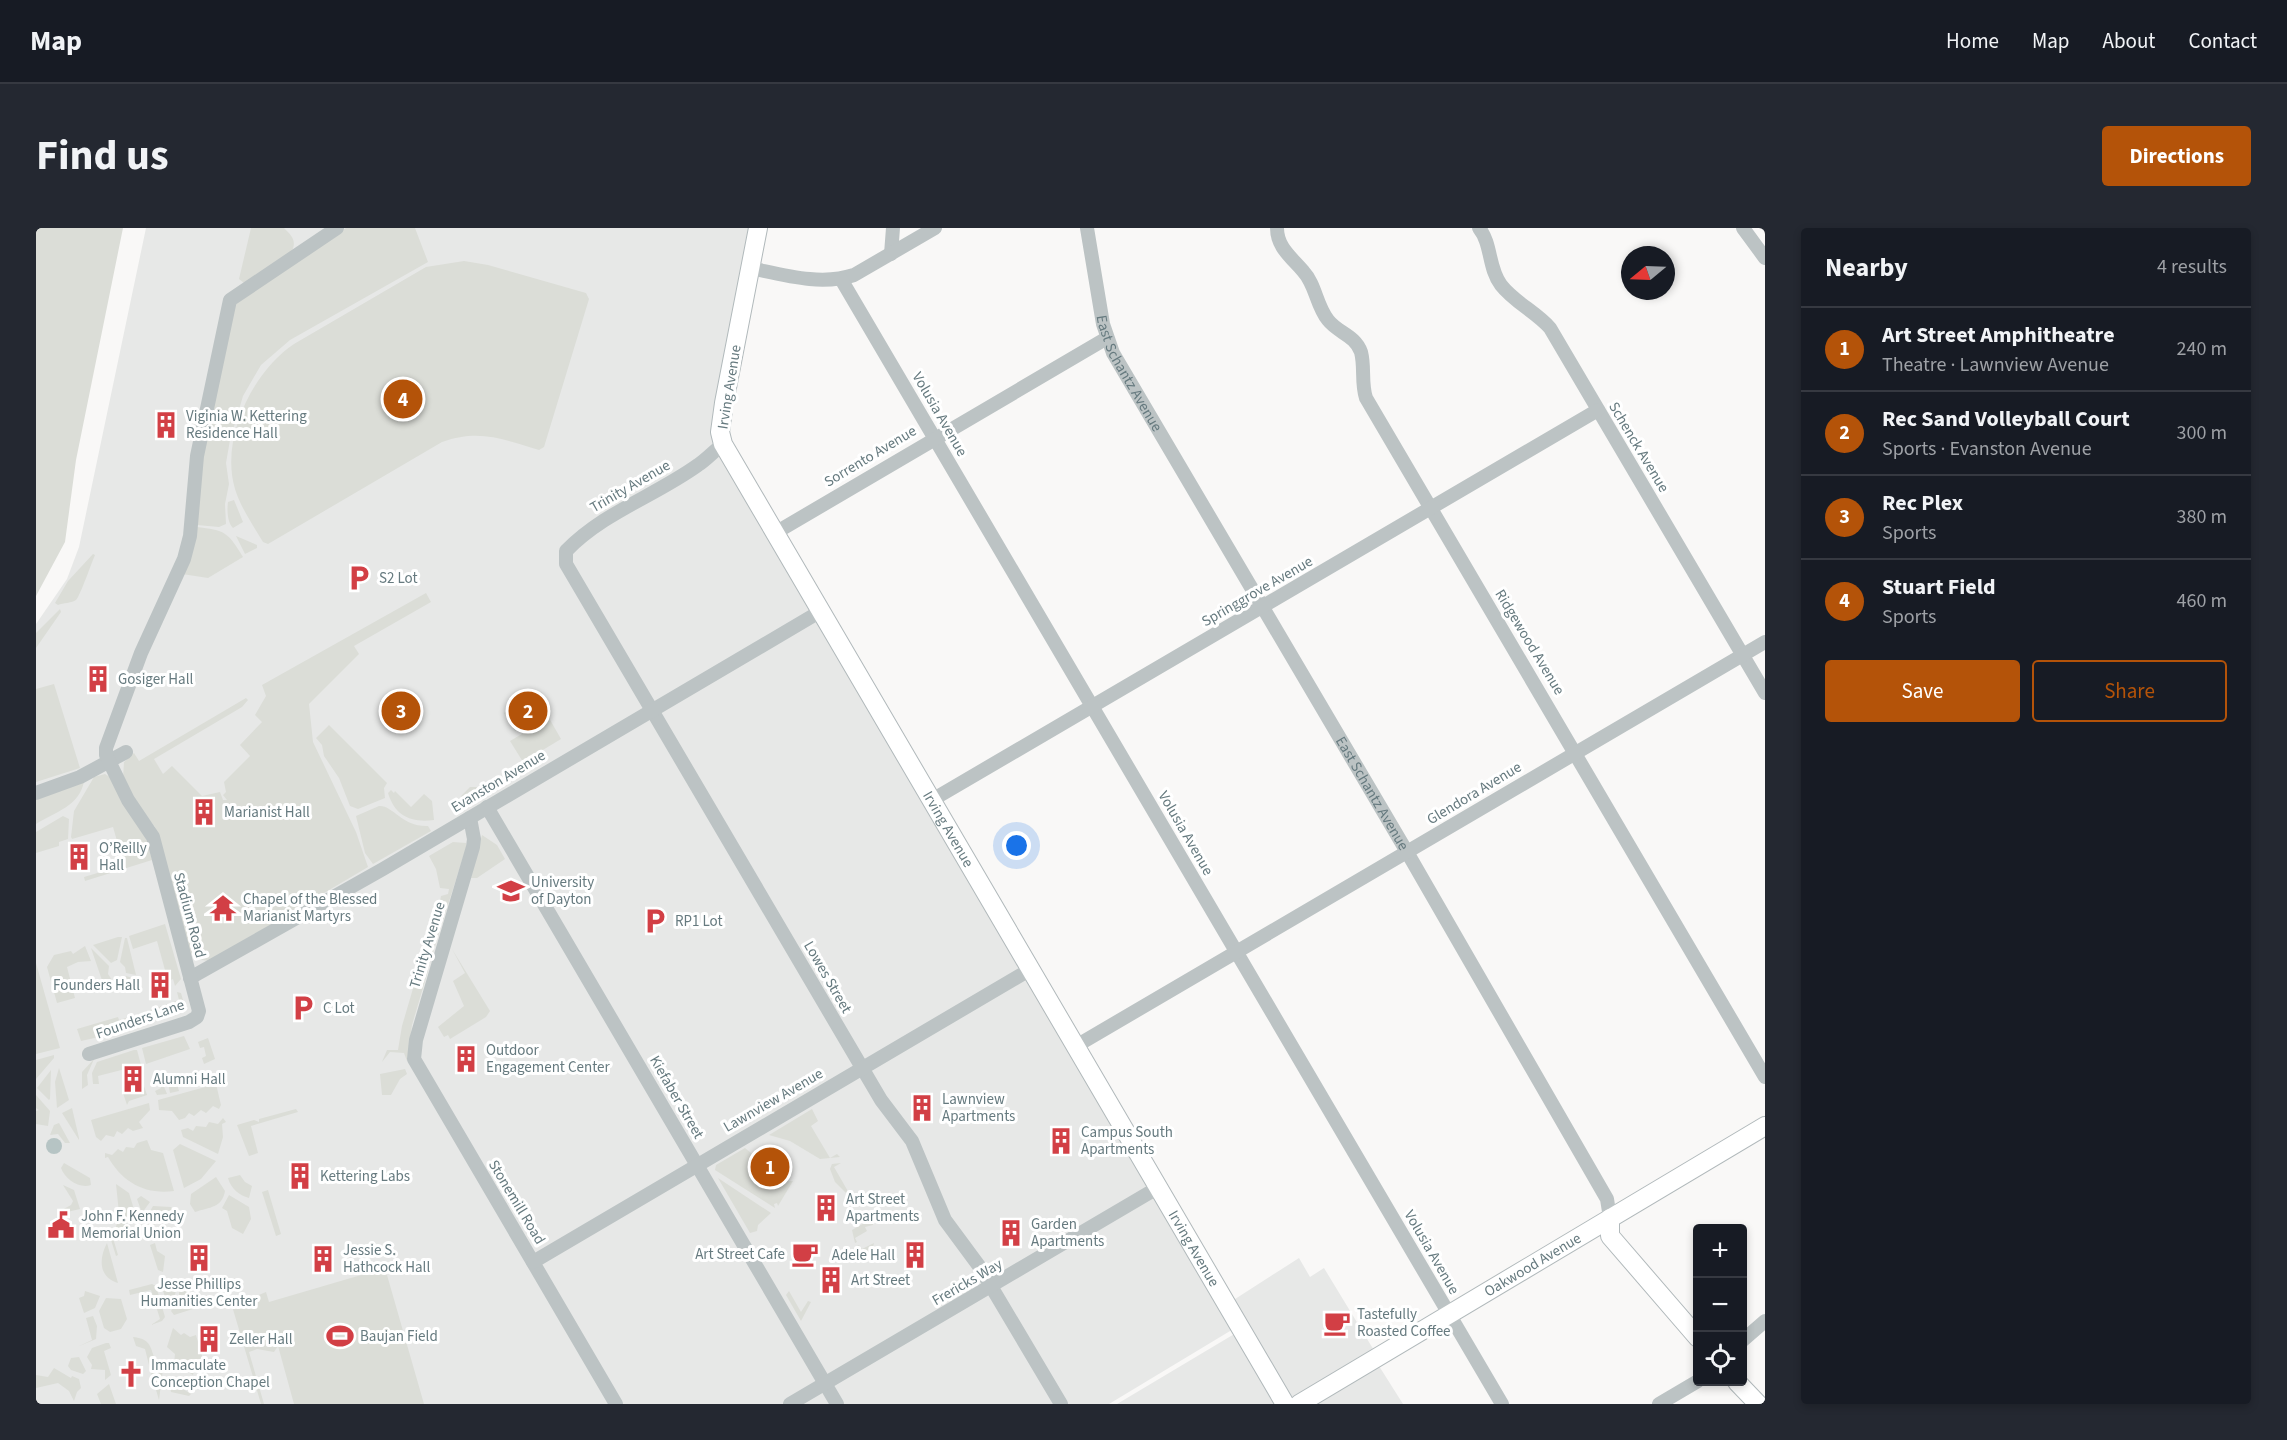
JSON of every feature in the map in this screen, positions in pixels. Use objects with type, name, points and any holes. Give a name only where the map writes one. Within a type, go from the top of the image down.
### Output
[{"type":"street","points":[[110,762],[106,755],[110,738],[141,653],[184,559],[190,536],[197,456],[230,300],[337,228]]},
{"type":"street","name":"Irving Avenue","points":[[758,228],[724,403],[720,432],[723,444],[1285,1404]]},
{"type":"street","points":[[891,254],[893,228]]},
{"type":"street","points":[[750,268],[824,281],[841,279],[891,254],[935,228]]},
{"type":"street","name":"East Schantz Avenue","points":[[1087,228],[1107,338],[1146,410],[1407,852],[1607,1199],[1610,1236],[1693,1332]]},
{"type":"street","name":"Ridgewood Avenue","points":[[1278,228],[1282,247],[1311,282],[1323,313],[1330,322],[1357,344],[1361,353],[1366,398],[1765,1077]]},
{"type":"street","name":"Schenck Avenue","points":[[1479,228],[1486,239],[1491,262],[1501,284],[1550,328],[1765,693]]},
{"type":"street","points":[[1743,228],[1765,258]]},
{"type":"street","name":"Volusia Avenue","points":[[841,279],[1502,1404]]},
{"type":"street","name":"Sorrento Avenue","points":[[775,533],[934,437],[1107,338]]},
{"type":"street","name":"Springgrove Avenue","points":[[932,800],[1598,410]]},
{"type":"street","name":"Trinity Avenue","points":[[566,564],[566,551],[599,522],[699,465],[723,444]]},
{"type":"street","name":"Lowes Street","points":[[566,564],[881,1100],[912,1141],[945,1220],[991,1286],[1061,1404]]},
{"type":"street","name":"Evanston Avenue","points":[[190,978],[470,818],[821,611]]},
{"type":"street","name":"Glendora Avenue","points":[[1076,1046],[1765,642]]},
{"type":"street","points":[[36,793],[80,777],[126,752]]},
{"type":"street","name":"Stadium Road","points":[[110,762],[128,800],[148,827],[190,978]]},
{"type":"street","name":"Kiefaber Street","points":[[487,807],[837,1404]]},
{"type":"street","name":"Trinity Avenue","points":[[424,1012],[473,847],[474,834],[470,818]]},
{"type":"street","name":"Lawnview Avenue","points":[[533,1262],[1031,969]]},
{"type":"street","name":"Founders Lane","points":[[89,1054],[193,1021],[199,1011],[190,978]]},
{"type":"street","name":"Stonemill Road","points":[[424,1012],[414,1047],[416,1062],[616,1404]]},
{"type":"street","name":"Oakwood Avenue","points":[[1299,1404],[1765,1126]]},
{"type":"street","name":"Frericks Way","points":[[790,1404],[1160,1187]]},
{"type":"street","points":[[1747,1338],[1765,1322]]},
{"type":"street","points":[[1659,1404],[1693,1384]]},
{"type":"street","points":[[1741,1386],[1758,1404]]},
{"type":"shaded area","points":[[36,228],[123,228],[76,460],[65,542],[36,596]]},
{"type":"shaded area","name":"University of Dayton","points":[[146,228],[758,228],[720,432],[1240,1325],[1109,1404],[36,1404],[36,624],[67,579],[79,547]]},
{"type":"shaded area","points":[[251,228],[284,228],[291,235],[294,244],[292,251],[244,283],[239,279]]},
{"type":"shaded area","points":[[346,228],[415,228],[428,262],[290,340],[261,365],[243,396],[230,440],[226,463],[229,484],[225,504],[226,524],[219,527],[197,525],[200,470],[231,314],[237,302]]},
{"type":"shaded area","points":[[464,261],[488,265],[586,293],[589,299],[544,447],[539,450],[502,439],[480,436],[468,436],[442,442],[268,544],[263,542],[240,503],[235,489],[232,449],[243,408],[265,371],[294,344],[426,267]]},
{"type":"shaded area","points":[[234,500],[243,522],[233,528],[229,519],[228,502]]},
{"type":"shaded area","points":[[196,527],[213,529],[225,534],[243,557],[208,578],[182,574]]},
{"type":"shaded area","points":[[236,536],[257,545],[257,548],[245,554]]},
{"type":"shaded area","points":[[93,554],[95,555],[78,598],[58,605],[55,603],[68,581]]},
{"type":"shaded area","points":[[426,593],[431,602],[354,646],[359,654],[309,704],[313,742],[356,832],[368,867],[209,961],[195,959],[190,952],[155,827],[133,798],[123,778],[124,762],[134,753],[139,761],[246,698],[248,700],[242,707],[154,759],[163,774],[172,766],[202,796],[220,792],[223,800],[227,800],[223,795],[226,792],[224,782],[250,756],[240,745],[262,722],[255,715],[266,696],[262,685]]},
{"type":"shaded area","points":[[60,609],[61,612],[36,648],[36,633]]},
{"type":"shaded area","points":[[54,684],[80,768],[36,782],[36,689]]},
{"type":"shaded area","points":[[541,692],[551,710],[515,731],[504,713]]},
{"type":"shaded area","points":[[549,718],[561,739],[523,762],[510,741]]},
{"type":"shaded area","points":[[329,725],[387,783],[384,788],[385,798],[358,809],[350,806],[339,778],[324,756],[322,745],[316,738]]},
{"type":"shaded area","points":[[105,774],[110,777],[145,834],[152,860],[85,881],[84,877],[124,865],[113,827],[72,839],[71,837],[74,811],[94,777]]},
{"type":"shaded area","points":[[84,781],[82,790],[72,802],[36,824],[36,799]]},
{"type":"shaded area","points":[[470,787],[481,787],[491,793],[459,811],[461,796]]},
{"type":"shaded area","points":[[391,790],[394,793],[395,791],[411,807],[424,794],[432,801],[434,820],[418,820],[405,816],[391,801],[388,793]]},
{"type":"shaded area","points":[[379,806],[389,809],[411,823],[428,826],[431,831],[373,864],[365,853],[356,816]]},
{"type":"shaded area","points":[[63,816],[69,819],[68,839],[59,842],[59,846],[36,853],[36,832]]},
{"type":"shaded area","points":[[482,835],[497,845],[505,859],[477,878],[471,878]]},
{"type":"shaded area","points":[[453,842],[466,843],[466,848],[428,968],[420,965],[441,896],[448,894],[449,889],[440,888],[436,869],[429,856]]},
{"type":"shaded area","points":[[165,924],[181,979],[175,986],[173,979],[168,981],[157,941],[133,949],[129,936]]},
{"type":"shaded area","points":[[122,937],[117,960],[111,963],[93,945]]},
{"type":"shaded area","points":[[125,938],[127,938],[136,975],[126,973],[125,967],[120,962]]},
{"type":"shaded area","points":[[85,946],[91,961],[78,962],[67,967],[75,998],[57,1003],[47,967],[54,955],[71,951],[73,954]]},
{"type":"shaded area","points":[[91,948],[109,966],[108,974],[112,980],[117,982],[119,990],[115,991],[113,986],[105,989]]},
{"type":"shaded area","points":[[452,949],[490,1011],[486,1017],[450,1039],[448,1035],[444,1037],[438,1027],[464,1006],[453,981],[465,973]]},
{"type":"shaded area","points":[[36,963],[60,1048],[36,1054]]},
{"type":"shaded area","points":[[419,968],[428,971],[412,1025],[407,1061],[404,1053],[390,1052],[382,1062],[387,1050],[398,1050],[402,1026]]},
{"type":"shaded area","points":[[126,976],[139,980],[142,987],[123,988],[121,981]]},
{"type":"shaded area","points":[[177,992],[181,993],[186,1011],[138,1026],[133,1016],[179,1000]]},
{"type":"shaded area","points":[[118,1017],[119,1020],[126,1018],[127,1029],[122,1030],[117,1023],[97,1029],[99,1037],[81,1041],[77,1029]]},
{"type":"shaded area","points":[[184,1036],[190,1049],[146,1064],[142,1048]]},
{"type":"shaded area","points":[[208,1038],[215,1059],[204,1064],[202,1058],[206,1056],[204,1047],[200,1048],[198,1042]]},
{"type":"shaded area","points":[[137,1050],[141,1065],[98,1076],[99,1084],[93,1084],[92,1073],[97,1062]]},
{"type":"shaded area","points":[[54,1055],[54,1058],[36,1079],[36,1060]]},
{"type":"shaded area","points":[[94,1059],[87,1075],[88,1085],[82,1089],[82,1072]]},
{"type":"shaded area","points":[[59,1068],[69,1100],[57,1108],[55,1082]]},
{"type":"shaded area","points":[[405,1069],[407,1074],[400,1079],[391,1095],[382,1095],[380,1074]]},
{"type":"shaded area","points":[[51,1070],[50,1099],[49,1100],[37,1088]]},
{"type":"shaded area","points":[[175,1077],[179,1091],[170,1093],[168,1082],[163,1084],[167,1094],[157,1095],[155,1091],[161,1088],[159,1081]]},
{"type":"shaded area","points":[[216,1084],[221,1105],[219,1109],[213,1106],[206,1113],[201,1110],[194,1116],[189,1113],[185,1118],[179,1120],[172,1111],[159,1110],[158,1100]]},
{"type":"shaded area","points":[[144,1086],[147,1095],[129,1101],[127,1105],[123,1093]]},
{"type":"shaded area","points":[[36,1095],[50,1111],[48,1126],[36,1124],[36,1111],[39,1110],[36,1108]]},
{"type":"shaded area","points":[[149,1103],[150,1110],[139,1122],[143,1128],[133,1131],[128,1128],[122,1134],[117,1131],[114,1137],[106,1135],[101,1141],[96,1137],[91,1120]]},
{"type":"shaded area","points":[[72,1108],[79,1138],[79,1140],[62,1113]]},
{"type":"shaded area","points":[[296,1109],[298,1112],[251,1126],[258,1153],[249,1156],[237,1125],[254,1120],[259,1122],[259,1119]]},
{"type":"shaded area","points":[[812,1109],[818,1121],[811,1126],[830,1158],[820,1159],[790,1141],[769,1135]]},
{"type":"shaded area","points":[[223,1118],[226,1122],[222,1124],[223,1137],[218,1154],[183,1137],[181,1130],[188,1128],[193,1131],[196,1126],[206,1127],[209,1122],[218,1124]]},
{"type":"shaded area","points":[[59,1123],[70,1143],[65,1143],[58,1134],[50,1135],[54,1125]]},
{"type":"shaded area","points":[[54,1138],[62,1146],[54,1154],[46,1146]]},
{"type":"shaded area","points":[[147,1140],[151,1150],[163,1153],[174,1191],[153,1191],[135,1185],[120,1173],[108,1157],[105,1158],[105,1153],[112,1155],[118,1149],[123,1152],[126,1147],[134,1148],[137,1143]]},
{"type":"shaded area","points":[[180,1144],[216,1161],[201,1179],[184,1188],[173,1150]]},
{"type":"shaded area","points":[[745,1148],[756,1157],[750,1175],[776,1182],[793,1181],[778,1206],[777,1203],[774,1204],[775,1208],[715,1170],[716,1165]]},
{"type":"shaded area","points":[[64,1163],[90,1178],[91,1185],[82,1186],[69,1179],[61,1168]]},
{"type":"shaded area","points":[[841,1163],[834,1167],[853,1200],[835,1182],[830,1169],[832,1164]]},
{"type":"shaded area","points":[[240,1175],[252,1186],[249,1198],[236,1191],[229,1182],[228,1178]]},
{"type":"shaded area","points":[[216,1177],[225,1191],[221,1201],[214,1206],[195,1212],[190,1204],[191,1194]]},
{"type":"shaded area","points":[[718,1178],[771,1213],[758,1225],[757,1231],[750,1233]]},
{"type":"shaded area","points":[[116,1184],[129,1193],[136,1216],[132,1219],[119,1213]]},
{"type":"shaded area","points":[[63,1185],[74,1190],[80,1209],[63,1213],[62,1210],[71,1205],[73,1201]]},
{"type":"shaded area","points":[[268,1190],[281,1234],[276,1236],[262,1192]]},
{"type":"shaded area","points":[[229,1195],[249,1207],[251,1219],[243,1234],[232,1228],[227,1211],[222,1208]]},
{"type":"shaded area","points":[[141,1196],[150,1202],[142,1213],[137,1199]]},
{"type":"shaded area","points":[[153,1206],[171,1207],[178,1216],[156,1222],[151,1230],[154,1238],[148,1239],[144,1222]]},
{"type":"shaded area","points":[[873,1218],[873,1225],[865,1227],[867,1231],[855,1238],[857,1242],[855,1243],[852,1230]]},
{"type":"shaded area","points":[[118,1221],[141,1232],[137,1235],[136,1232],[113,1238],[118,1255],[116,1256],[111,1240]]},
{"type":"shaded area","points":[[107,1243],[118,1283],[107,1276],[102,1266]]},
{"type":"shaded area","points":[[155,1243],[157,1251],[165,1256],[163,1272],[158,1270],[150,1245]]},
{"type":"shaded area","points":[[874,1243],[873,1247],[879,1249],[876,1256],[868,1255],[861,1259],[857,1246],[859,1245],[862,1249]]},
{"type":"shaded area","points":[[1299,1258],[1310,1277],[1324,1268],[1375,1352],[1294,1401],[1232,1301]]},
{"type":"shaded area","name":"Baujan Field","points":[[385,1268],[424,1404],[294,1404],[278,1346],[274,1352],[257,1349],[249,1352],[264,1404],[261,1404],[232,1306],[266,1292],[269,1302]]},
{"type":"shaded area","points":[[187,1279],[196,1308],[174,1315],[171,1311],[179,1298],[179,1285]]},
{"type":"shaded area","points":[[166,1280],[174,1281],[176,1291],[173,1301],[170,1298],[166,1301],[162,1287]]},
{"type":"shaded area","points":[[152,1284],[156,1286],[165,1317],[162,1321],[151,1325],[160,1319],[151,1290],[130,1295],[129,1290]]},
{"type":"shaded area","points":[[85,1291],[100,1296],[95,1308],[84,1313],[79,1298],[84,1296]]},
{"type":"shaded area","points":[[789,1291],[801,1312],[808,1301],[811,1302],[801,1321],[786,1295]]},
{"type":"shaded area","points":[[106,1298],[121,1299],[127,1319],[121,1329],[110,1332],[104,1328],[99,1311]]},
{"type":"shaded area","points":[[93,1316],[97,1326],[96,1339],[77,1347],[92,1340],[86,1318]]},
{"type":"shaded area","points":[[173,1328],[181,1335],[184,1333],[190,1337],[196,1335],[203,1359],[197,1361],[193,1375],[183,1369],[185,1366],[174,1363],[175,1354],[167,1347]]},
{"type":"shaded area","points":[[1236,1333],[1277,1404],[1117,1404]]},
{"type":"shaded area","points":[[133,1337],[145,1340],[150,1346],[157,1364],[150,1369],[145,1349],[136,1346]]},
{"type":"shaded area","points":[[109,1343],[111,1348],[104,1351],[111,1375],[105,1380],[105,1370],[91,1369],[92,1365],[87,1357],[92,1348]]},
{"type":"shaded area","points":[[79,1357],[86,1371],[83,1374],[71,1370],[68,1366],[71,1358]]},
{"type":"shaded area","points":[[1379,1366],[1403,1404],[1317,1404]]},
{"type":"shaded area","points":[[159,1367],[163,1369],[159,1400],[151,1373]]},
{"type":"shaded area","points":[[54,1368],[71,1378],[72,1376],[79,1379],[81,1388],[74,1401],[69,1391],[58,1383],[36,1388],[36,1375],[48,1377]]},
{"type":"shaded area","points":[[109,1384],[116,1404],[101,1404],[97,1394]]},
{"type":"shaded area","points":[[175,1384],[191,1394],[189,1396],[171,1392],[170,1386]]},
{"type":"place","name":"Stuart Field","points":[[403,399]]},
{"type":"place","name":"Viginia W. Kettering Residence Hall","points":[[166,425]]},
{"type":"place","name":"S2 Lot","points":[[359,578]]},
{"type":"place","name":"Gosiger Hall","points":[[98,679]]},
{"type":"place","name":"Rec Plex","points":[[401,711]]},
{"type":"place","name":"Rec Sand Volleyball Court","points":[[528,711]]},
{"type":"place","name":"Marianist Hall","points":[[204,812]]},
{"type":"place","name":"O’Reilly Hall","points":[[79,857]]},
{"type":"place","name":"University of Dayton","points":[[511,891]]},
{"type":"place","name":"Chapel of the Blessed Marianist Martyrs","points":[[223,908]]},
{"type":"place","name":"RP1 Lot","points":[[655,921]]},
{"type":"place","name":"Founders Hall","points":[[160,985]]},
{"type":"place","name":"C Lot","points":[[303,1008]]},
{"type":"place","name":"Outdoor Engagement Center","points":[[466,1059]]},
{"type":"place","name":"Alumni Hall","points":[[133,1079]]},
{"type":"place","name":"Lawnview Apartments","points":[[922,1108]]},
{"type":"place","name":"Campus South Apartments","points":[[1061,1141]]},
{"type":"place","name":"Art Street Amphitheatre","points":[[770,1167]]},
{"type":"place","name":"Kettering Labs","points":[[300,1176]]},
{"type":"place","name":"Art Street Apartments","points":[[826,1208]]},
{"type":"place","name":"John F. Kennedy Memorial Union","points":[[61,1225]]},
{"type":"place","name":"Garden Apartments","points":[[1011,1233]]},
{"type":"place","name":"Art Street Cafe","points":[[805,1254]]},
{"type":"place","name":"Adele Hall","points":[[915,1255]]},
{"type":"place","name":"Jesse Phillips Humanities Center","points":[[199,1258]]},
{"type":"place","name":"Jessie S. Hathcock Hall","points":[[323,1259]]},
{"type":"place","name":"Art Street","points":[[831,1280]]},
{"type":"place","name":"Tastefully Roasted Coffee","points":[[1337,1323]]},
{"type":"place","name":"Baujan Field","points":[[340,1336]]},
{"type":"place","name":"Zeller Hall","points":[[209,1339]]},
{"type":"place","name":"Immaculate Conception Chapel","points":[[131,1374]]}]
